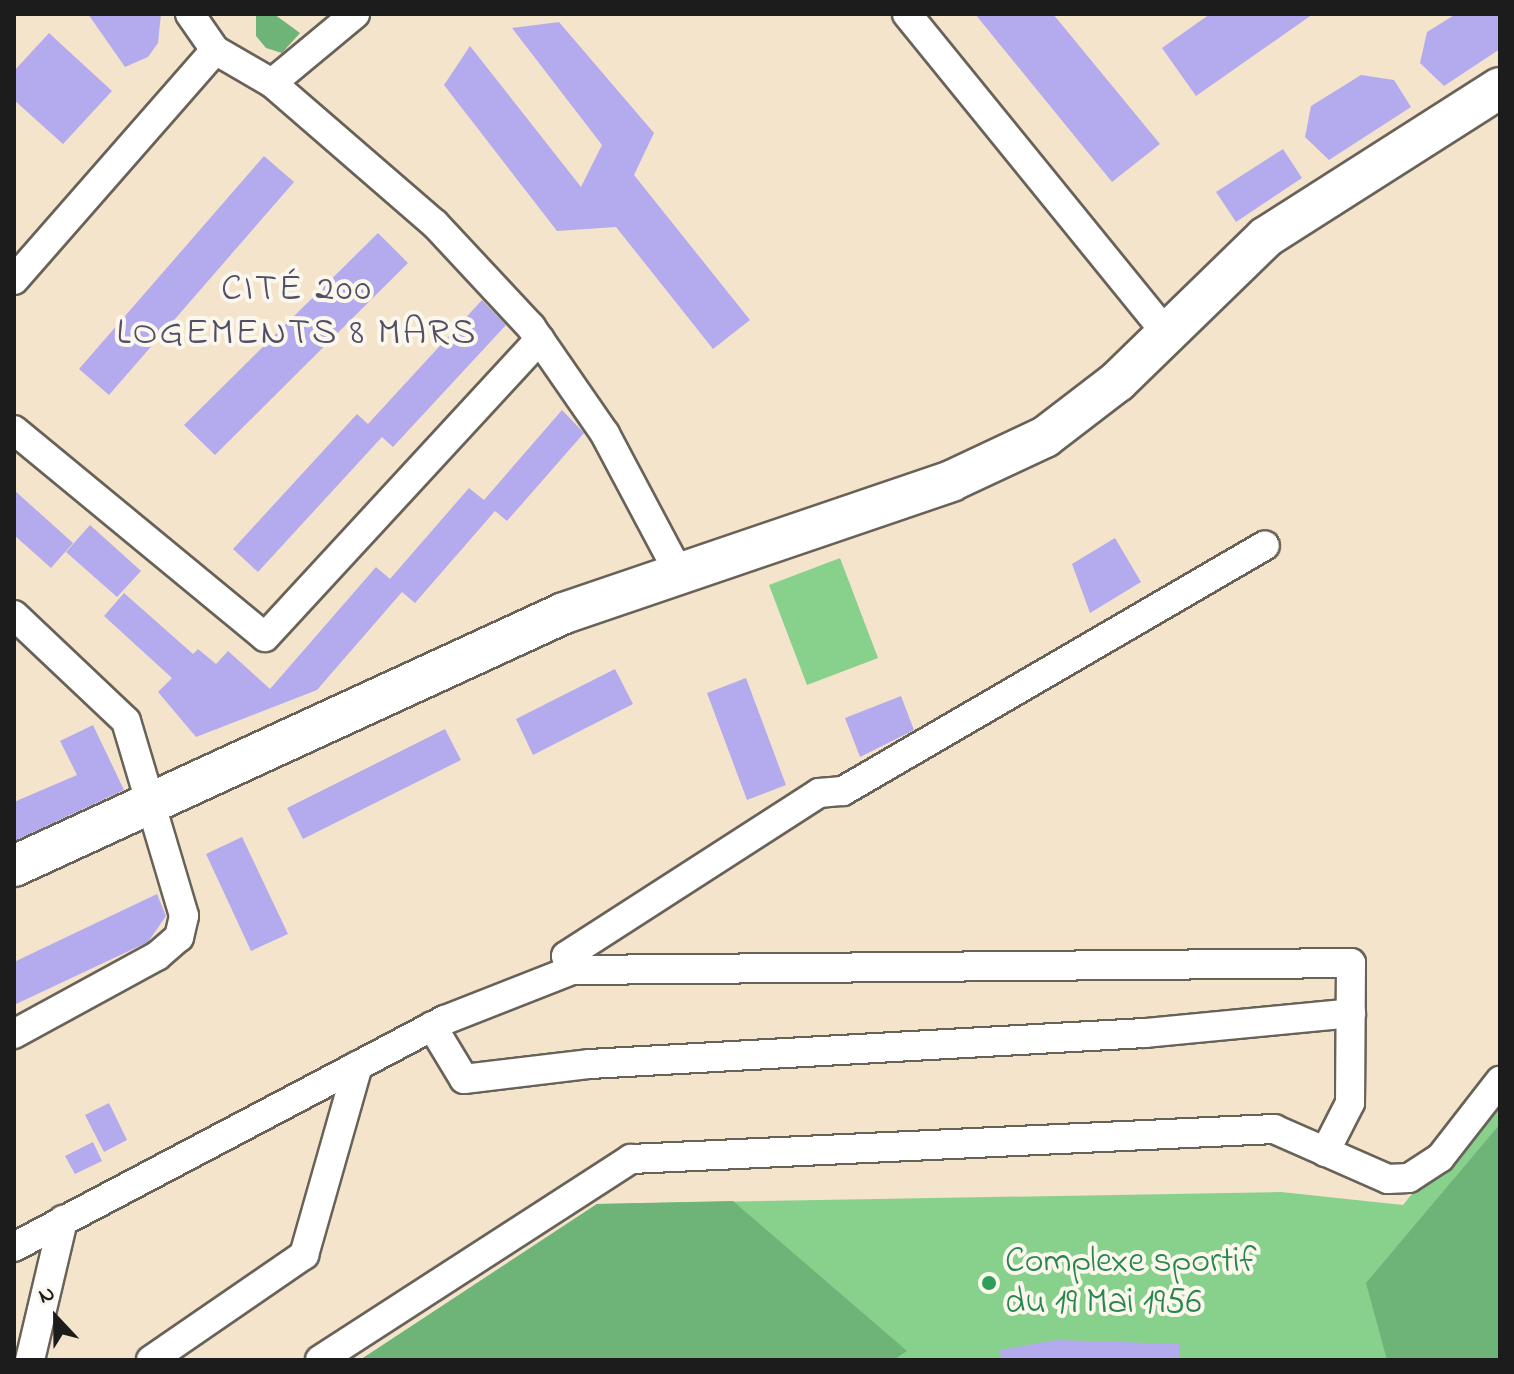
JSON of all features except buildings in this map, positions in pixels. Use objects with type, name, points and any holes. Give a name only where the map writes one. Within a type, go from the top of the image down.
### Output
[{"type":"main road","points":[[14,866],[156,804],[446,663],[679,573],[1003,458],[1045,437],[1166,333],[1266,237],[1500,88]]},
{"type":"street","points":[[190,14],[215,50],[272,83],[435,224],[540,339],[605,434],[679,573]]},
{"type":"street","points":[[272,83],[355,14]]},
{"type":"street","points":[[907,14],[1166,333]]},
{"type":"street","points":[[14,280],[215,50]]},
{"type":"street","points":[[14,430],[265,637],[540,339]]},
{"type":"street","points":[[572,970],[566,956],[819,793],[843,791],[1265,545]]},
{"type":"street","points":[[14,615],[126,721],[156,804],[184,916],[179,937],[14,1034]]},
{"type":"street","points":[[14,1247],[432,1026],[572,970],[1351,963],[1350,1103],[1325,1152]]},
{"type":"street","points":[[432,1026],[464,1079],[590,1064],[1145,1033],[1351,1013]]},
{"type":"street","points":[[151,1360],[304,1255],[358,1066]]},
{"type":"street","points":[[320,1360],[631,1159],[1274,1129],[1388,1179],[1409,1178],[1440,1158],[1500,1081]]},
{"type":"street","points":[[30,1360],[63,1220]]},
{"type":"green space","points":[[256,14],[274,14],[300,33],[282,53],[266,48],[256,36]]},
{"type":"green space","points":[[840,558],[878,658],[807,685],[769,585]]},
{"type":"green space","name":"Complexe sportif du 19 Mai 1956","points":[[1500,1084],[1500,1360],[360,1360],[597,1204],[1281,1192],[1403,1205]]},
{"type":"green space","points":[[1500,1124],[1500,1360],[1387,1360],[1366,1283]]},
{"type":"green space","points":[[733,1201],[907,1351],[893,1360],[360,1360],[597,1204]]},
{"type":"place","name":"Complexe sportif du 19 Mai 1956","points":[[989,1283]]},
{"type":"district","name":"CITÉ 200 LOGEMENTS 8 MARS","points":[[297,313]]}]
